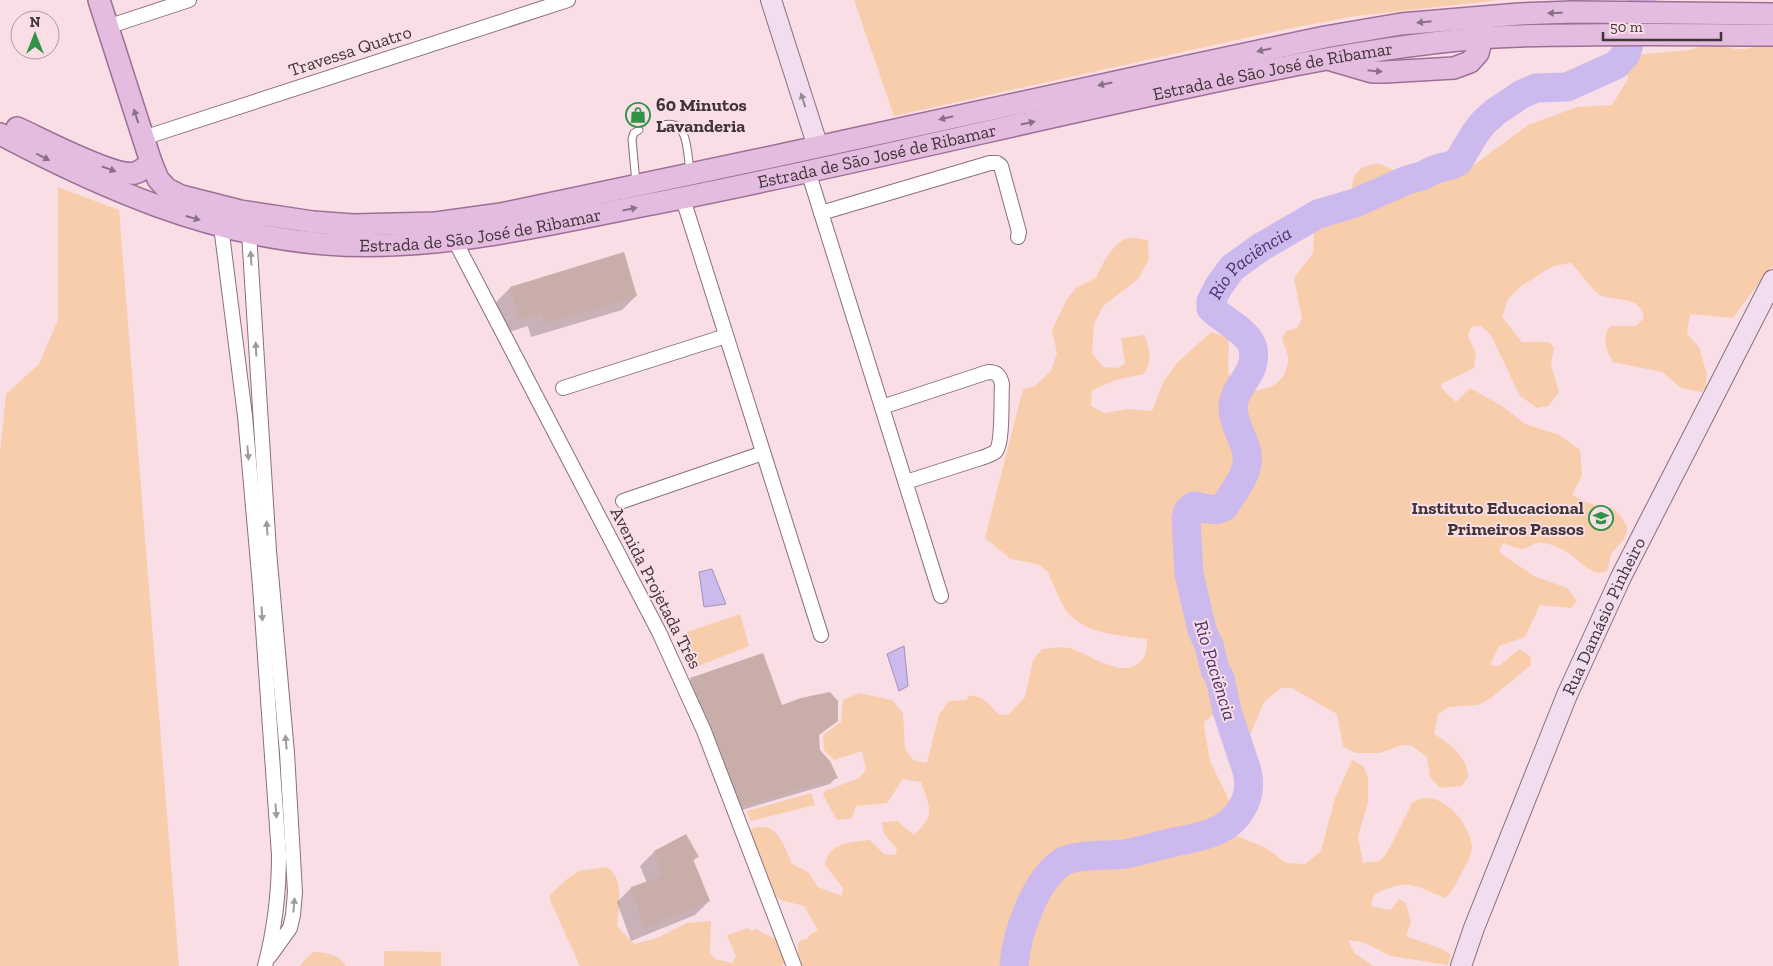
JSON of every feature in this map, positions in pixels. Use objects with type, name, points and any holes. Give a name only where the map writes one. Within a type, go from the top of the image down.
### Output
[{"type":"main road","name":"Estrada de São José de Ribamar","points":[[99,0],[151,162],[158,179],[167,189],[181,196],[240,211],[313,222],[353,225],[436,223],[474,218],[691,174],[1326,37],[1401,24],[1519,14],[1773,14]]},
{"type":"main road","points":[[1472,18],[1478,25],[1482,38],[1605,34],[1773,35]]},
{"type":"main road","name":"Estrada de São José de Ribamar","points":[[0,134],[46,158],[122,193],[169,211],[249,233],[298,241],[354,246],[386,246],[455,241],[683,199],[1264,71],[1328,59],[1372,72],[1454,68],[1462,66],[1475,58],[1481,47],[1482,38]]},
{"type":"main road","points":[[0,121],[106,168],[123,173],[135,173],[145,169],[151,162]]},
{"type":"street","points":[[108,27],[189,0]]},
{"type":"street","name":"Travessa Quatro","points":[[143,138],[568,0]]},
{"type":"street","points":[[771,0],[818,147]]},
{"type":"street","points":[[821,213],[990,163],[996,163],[1001,166],[1019,232],[1018,237]]},
{"type":"street","points":[[808,171],[941,596]]},
{"type":"street","points":[[683,199],[821,635]]},
{"type":"street","points":[[221,226],[285,722],[295,892],[292,922],[279,935],[265,964]]},
{"type":"street","points":[[249,233],[260,416],[263,551]]},
{"type":"street","name":"Avenida Projetada Três","points":[[455,241],[684,683],[794,966]]},
{"type":"street","name":"Rua Damásio Pinheiro","points":[[1461,966],[1474,928],[1567,695],[1622,577],[1773,280]]},
{"type":"street","points":[[563,388],[726,336]]},
{"type":"street","points":[[882,407],[988,372],[995,372],[1000,377],[1002,384],[1000,440],[997,450],[981,458],[906,482]]},
{"type":"street","points":[[242,383],[257,382]]},
{"type":"street","points":[[245,416],[260,416]]},
{"type":"street","points":[[623,501],[763,453]]},
{"type":"street","points":[[266,586],[270,723],[279,888],[279,935]]},
{"type":"street","points":[[270,723],[285,722]]},
{"type":"lane","points":[[664,125],[671,123],[679,126],[683,131],[691,174]]},
{"type":"lane","points":[[637,185],[632,139],[634,133],[639,130]]},
{"type":"shaded area","points":[[854,0],[1500,0],[1356,16],[1287,29],[894,116]]},
{"type":"shaded area","points":[[1773,40],[1773,268],[1770,268],[1733,318],[1690,314],[1687,334],[1699,347],[1707,375],[1705,389],[1701,392],[1681,388],[1662,372],[1613,362],[1605,340],[1607,331],[1610,326],[1636,326],[1644,318],[1642,310],[1633,302],[1600,295],[1571,263],[1553,266],[1521,286],[1508,299],[1502,317],[1522,342],[1548,342],[1554,347],[1551,365],[1559,392],[1548,406],[1537,408],[1520,396],[1491,335],[1481,326],[1471,327],[1468,336],[1476,353],[1474,368],[1441,384],[1442,389],[1456,402],[1470,388],[1502,406],[1525,424],[1559,435],[1580,450],[1582,476],[1572,495],[1591,504],[1612,508],[1621,516],[1627,527],[1624,539],[1611,554],[1607,571],[1601,573],[1589,569],[1557,547],[1544,543],[1537,543],[1522,549],[1503,543],[1499,551],[1503,555],[1534,576],[1567,588],[1577,601],[1571,608],[1540,605],[1525,637],[1499,646],[1490,665],[1499,666],[1519,649],[1530,656],[1531,665],[1491,698],[1478,705],[1449,707],[1438,714],[1434,734],[1457,751],[1465,763],[1468,777],[1462,786],[1440,788],[1430,777],[1427,757],[1412,746],[1402,745],[1380,753],[1356,753],[1343,747],[1337,714],[1292,688],[1281,688],[1264,702],[1246,744],[1215,713],[1204,722],[1210,761],[1230,802],[1227,822],[1232,834],[1266,848],[1286,863],[1305,864],[1321,851],[1335,798],[1352,760],[1363,766],[1368,777],[1368,802],[1358,837],[1363,863],[1380,861],[1387,853],[1412,803],[1422,798],[1432,798],[1442,802],[1451,809],[1466,827],[1472,847],[1468,862],[1450,893],[1445,898],[1410,885],[1395,886],[1375,894],[1371,903],[1373,907],[1391,910],[1399,899],[1406,903],[1411,922],[1406,936],[1442,949],[1451,955],[1448,965],[1391,956],[1363,942],[1348,940],[1354,953],[1374,966],[798,966],[798,943],[803,939],[807,939],[818,930],[804,906],[781,900],[767,891],[745,832],[755,828],[764,827],[771,829],[781,840],[792,864],[808,872],[818,887],[842,896],[843,888],[825,865],[831,852],[841,845],[870,840],[884,854],[895,855],[897,849],[884,834],[882,822],[897,821],[914,835],[926,822],[928,816],[929,804],[921,782],[903,779],[887,803],[856,806],[852,818],[837,820],[823,795],[825,791],[859,778],[866,770],[862,751],[834,760],[824,750],[823,735],[841,722],[843,700],[859,693],[892,700],[903,713],[905,748],[913,760],[927,763],[939,715],[949,701],[967,700],[968,696],[982,698],[998,714],[1008,715],[1025,697],[1033,660],[1042,649],[1069,648],[1106,664],[1125,668],[1134,666],[1144,656],[1147,648],[1147,639],[1105,633],[1085,626],[1068,613],[1047,571],[1038,564],[1011,559],[985,538],[1023,389],[1034,387],[1051,371],[1057,353],[1052,330],[1067,299],[1076,288],[1096,278],[1104,261],[1117,244],[1128,238],[1148,240],[1149,259],[1138,279],[1103,306],[1094,324],[1092,353],[1103,367],[1118,368],[1125,363],[1121,338],[1144,335],[1149,350],[1149,360],[1144,374],[1119,379],[1092,390],[1091,406],[1105,413],[1127,409],[1152,411],[1164,381],[1177,363],[1211,332],[1229,338],[1228,372],[1237,389],[1254,390],[1270,387],[1282,378],[1286,370],[1288,359],[1282,338],[1286,331],[1297,328],[1302,319],[1294,278],[1313,253],[1314,225],[1325,213],[1349,205],[1354,176],[1361,168],[1377,163],[1400,173],[1409,190],[1426,187],[1475,164],[1528,125],[1577,107],[1612,105],[1628,79],[1626,60],[1632,55],[1690,50],[1713,42],[1735,49],[1746,49]]},
{"type":"shaded area","points":[[58,187],[119,210],[179,966],[0,966],[0,453],[6,394],[39,364],[58,320]]},
{"type":"shaded area","points":[[712,569],[726,604],[704,607],[699,572]]},
{"type":"shaded area","points":[[740,614],[749,646],[696,667],[687,632]]},
{"type":"shaded area","points":[[904,646],[908,686],[899,691],[887,654]]},
{"type":"shaded area","points":[[811,793],[815,805],[751,821],[747,811]]},
{"type":"shaded area","points":[[606,867],[612,871],[618,885],[617,926],[634,944],[657,938],[687,923],[711,921],[710,953],[715,959],[732,963],[736,956],[727,935],[749,928],[750,931],[756,929],[771,937],[790,943],[790,961],[781,966],[580,966],[550,900],[550,895],[579,871]]},
{"type":"shaded area","points":[[384,951],[441,952],[441,966],[384,966]]},
{"type":"shaded area","points":[[313,952],[332,955],[340,959],[346,966],[299,966]]},
{"type":"building","points":[[624,252],[637,296],[545,324],[542,313],[520,319],[510,287]]},
{"type":"building","points":[[763,653],[782,705],[801,698],[830,692],[838,701],[838,721],[819,735],[820,750],[830,761],[838,778],[742,806],[712,728],[690,678]]},
{"type":"building","points":[[686,834],[699,857],[693,859],[710,901],[645,928],[631,887],[663,876],[654,851]]},
{"type":"waterway","name":"Rio Paciência","points":[[1014,966],[1023,924],[1035,895],[1043,881],[1062,862],[1084,856],[1126,854],[1206,835],[1229,823],[1236,817],[1246,801],[1249,781],[1247,771],[1227,711],[1220,678],[1215,670],[1209,645],[1202,630],[1189,574],[1186,518],[1188,511],[1194,506],[1213,510],[1224,507],[1239,484],[1247,466],[1247,453],[1234,417],[1233,405],[1252,365],[1253,349],[1247,337],[1211,308],[1211,301],[1219,286],[1232,268],[1261,247],[1318,214],[1355,203],[1407,180],[1458,162],[1483,123],[1495,112],[1522,94],[1536,88],[1567,87],[1616,65],[1626,54],[1642,0]]},
{"type":"place","name":"60 Minutos Lavanderia","points":[[638,115]]},
{"type":"place","name":"Instituto Educacional Primeiros Passos","points":[[1601,518]]}]
